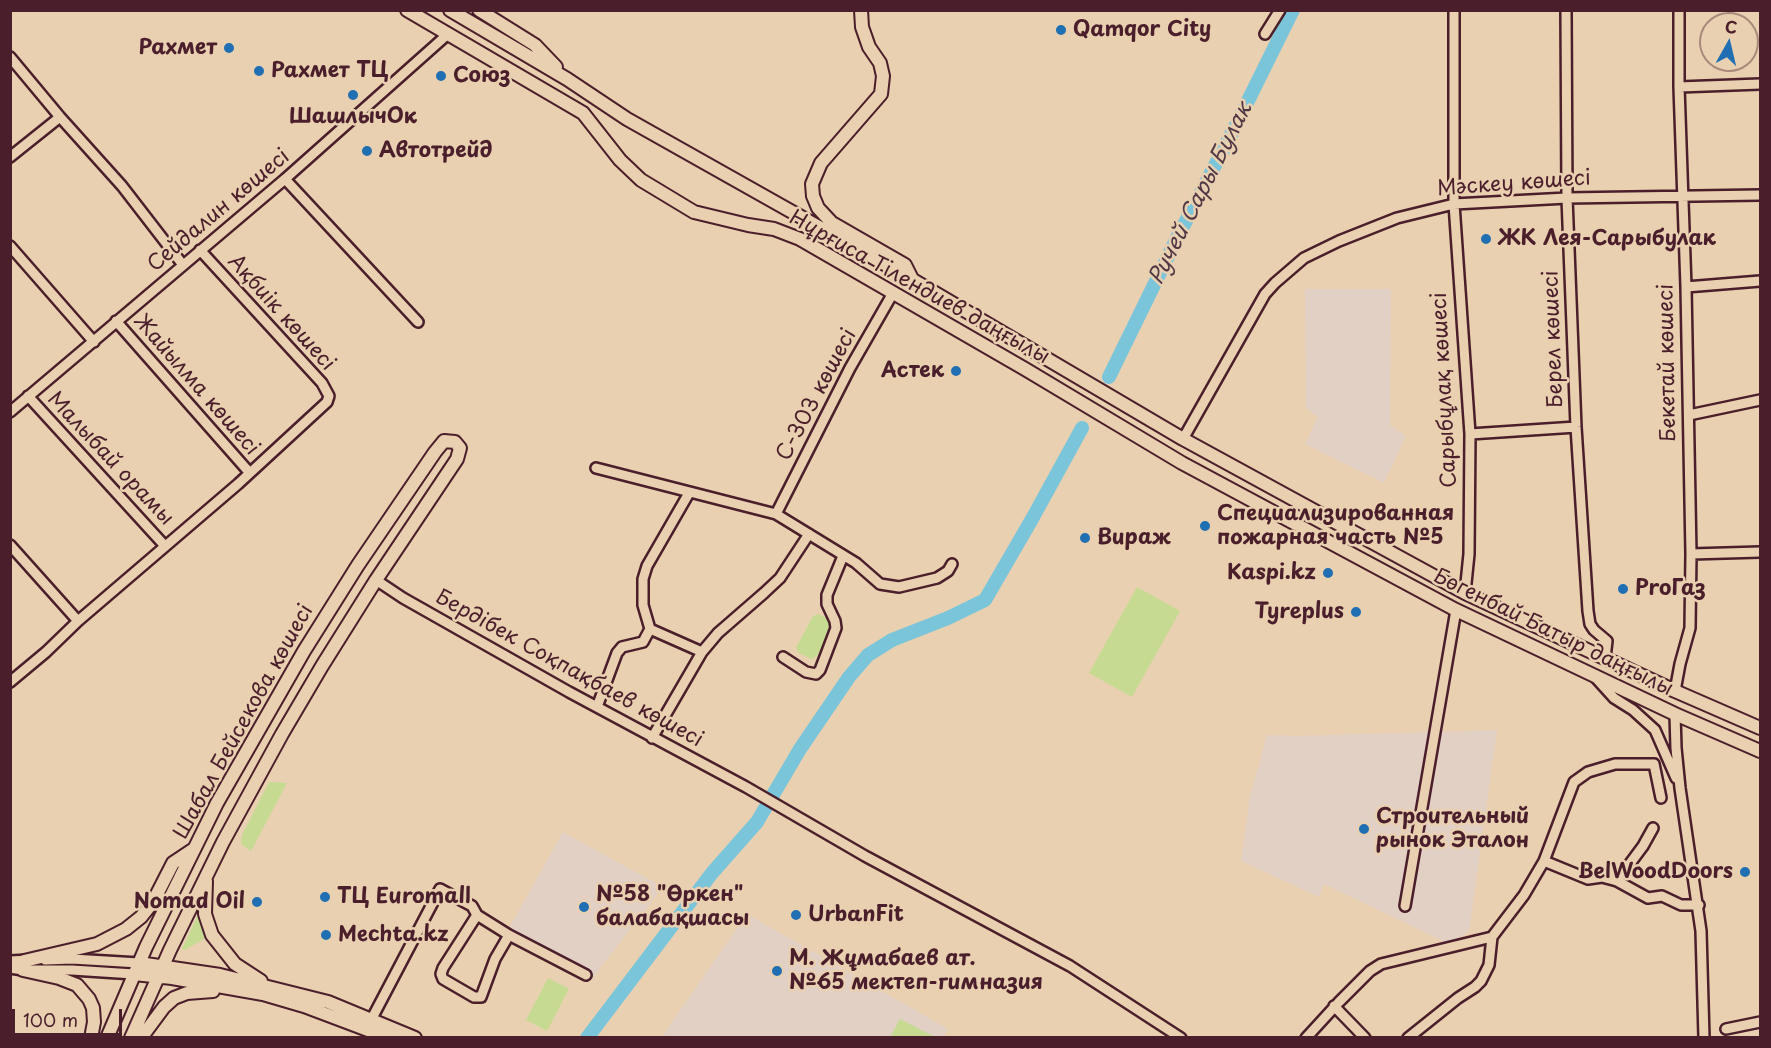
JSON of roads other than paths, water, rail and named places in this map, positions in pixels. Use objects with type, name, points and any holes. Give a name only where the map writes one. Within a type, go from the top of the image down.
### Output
[{"type":"main road","name":"Нұрғиса Тілендиев даңғылы","points":[[407,10],[583,113],[620,160],[636,176],[694,212],[774,229],[800,240],[1173,457]]},
{"type":"main road","name":"Нұрғиса Тілендиев даңғылы","points":[[450,10],[567,79],[681,151],[913,280],[1183,440]]},
{"type":"main road","points":[[479,10],[535,45],[567,79]]},
{"type":"main road","points":[[861,10],[862,27],[869,47],[880,63],[883,76],[881,94],[821,164],[812,184],[813,196],[818,208],[832,223],[904,265],[913,280]]},
{"type":"main road","points":[[583,113],[593,97]]},
{"type":"main road","points":[[1025,369],[1036,352]]},
{"type":"main road","name":"Мәскеу көшесі","points":[[1173,457],[1183,440]]},
{"type":"main road","name":"Бөгенбай Батыр даңғылы","points":[[1183,440],[1465,593],[1675,691],[1761,728]]},
{"type":"main road","name":"Шабал Бейсекова көшесі","points":[[107,1038],[136,968],[217,803],[304,651],[358,565],[435,452],[444,441],[458,445],[460,448],[457,459],[376,580],[282,734],[206,876],[160,971],[131,1038]]},
{"type":"main road","name":"Бөгенбай Батыр даңғылы","points":[[1173,457],[1456,610],[1675,714],[1761,751]]},
{"type":"main road","name":"Сарыбұлақ көшесі","points":[[1456,610],[1465,593]]},
{"type":"main road","name":"Бекетай көшесі","points":[[1675,691],[1675,714]]},
{"type":"main road","points":[[19,966],[97,944],[126,929],[141,917],[153,902],[173,863],[195,848]]},
{"type":"main road","points":[[206,876],[205,914],[213,936],[235,964],[275,988]]},
{"type":"main road","points":[[19,966],[77,985],[89,999],[93,1008],[94,1022],[91,1038]]},
{"type":"main road","points":[[136,968],[220,975],[328,1002],[369,1023],[389,1038]]},
{"type":"main road","points":[[160,971],[231,989],[263,994],[415,1038]]},
{"type":"main road","points":[[141,1038],[164,1007],[174,998],[187,993],[231,989]]},
{"type":"street","points":[[1265,34],[1280,10]]},
{"type":"street","name":"Сарыбұлақ көшесі","points":[[1454,10],[1454,204],[1470,434],[1469,554],[1465,593]]},
{"type":"street","name":"Берел көшесі","points":[[1566,10],[1567,198],[1576,428],[1588,611],[1590,624],[1607,641],[1605,658]]},
{"type":"street","name":"Бекетай көшесі","points":[[1675,691],[1690,628],[1691,554],[1686,287],[1678,87],[1678,10]]},
{"type":"street","name":"Сейдалин көшесі","points":[[10,412],[285,179],[448,34]]},
{"type":"street","points":[[10,57],[122,186],[183,264]]},
{"type":"street","points":[[1678,87],[1761,84]]},
{"type":"street","points":[[10,157],[60,117]]},
{"type":"street","points":[[285,179],[418,322]]},
{"type":"street","name":"Мәскеу көшесі","points":[[1183,440],[1265,294],[1304,258],[1339,241],[1397,218],[1454,204],[1567,198],[1761,195]]},
{"type":"street","points":[[10,246],[94,342]]},
{"type":"street","name":"Ақбиік көшесі","points":[[200,250],[322,383],[329,396],[327,402],[249,472]]},
{"type":"street","points":[[1686,287],[1761,281]]},
{"type":"street","name":"С-303 көшесі","points":[[776,514],[850,368],[893,293]]},
{"type":"street","name":"Жайылма көшесі","points":[[116,321],[249,472]]},
{"type":"street","name":"Малыбай орамы","points":[[28,396],[165,546]]},
{"type":"street","points":[[1689,415],[1761,400]]},
{"type":"street","points":[[1470,434],[1576,428]]},
{"type":"street","points":[[596,468],[689,494],[776,514],[856,563],[880,584],[899,587],[937,578],[948,571],[952,564]]},
{"type":"street","points":[[10,682],[249,472]]},
{"type":"street","points":[[597,707],[617,653],[622,647],[643,642],[650,629],[643,605],[643,579],[647,566],[689,494]]},
{"type":"street","points":[[652,738],[702,652],[718,633],[780,578],[809,534]]},
{"type":"street","points":[[10,545],[78,621]]},
{"type":"street","points":[[1691,554],[1761,552]]},
{"type":"street","points":[[783,657],[806,672],[816,674],[820,670],[836,628],[836,621],[827,604],[826,595],[843,556]]},
{"type":"street","name":"Бердібек Соқпақбаев көшесі","points":[[376,580],[403,598],[652,738],[762,795],[865,856],[1070,966],[1181,1038]]},
{"type":"street","name":"Сарыбұлақ көшесі","points":[[1405,906],[1456,610]]},
{"type":"street","points":[[650,629],[702,652]]},
{"type":"street","points":[[1593,676],[1614,698],[1633,710],[1655,730],[1680,788]]},
{"type":"street","points":[[1675,714],[1680,788],[1699,905],[1704,974],[1704,1038]]},
{"type":"street","points":[[1408,1038],[1481,981],[1489,965],[1492,937],[1524,895],[1544,861],[1574,782],[1588,771],[1615,764],[1654,764],[1661,798]]},
{"type":"street","points":[[1617,881],[1643,846],[1653,828]]},
{"type":"street","points":[[1544,861],[1588,879],[1602,876],[1617,881],[1648,898],[1662,896],[1681,905],[1699,905]]},
{"type":"street","points":[[369,1023],[440,889],[472,906],[477,915],[509,935],[586,975]]},
{"type":"street","points":[[477,915],[443,968],[441,974],[443,979],[479,998],[483,993],[495,959],[509,935]]},
{"type":"street","points":[[1306,1038],[1334,1006],[1370,971],[1381,964],[1492,937]]},
{"type":"street","points":[[10,961],[19,966],[72,970],[136,968]]},
{"type":"street","points":[[1334,1006],[1365,1038]]},
{"type":"street","points":[[1726,1029],[1761,1022]]},
{"type":"waterway","name":"Ручей Сары Булак","points":[[1109,377],[1293,10]]},
{"type":"waterway","points":[[587,1038],[712,873],[757,822],[800,749],[849,677],[868,655],[892,640],[948,618],[985,600],[1082,428]]},
{"type":"place","name":"Qamqor City","points":[[1061,30]]},
{"type":"place","name":"Рахмет","points":[[229,48]]},
{"type":"place","name":"Рахмет ТЦ","points":[[259,71]]},
{"type":"place","name":"Союз","points":[[441,76]]},
{"type":"place","name":"ШашлычОк","points":[[353,95]]},
{"type":"place","name":"Автотрейд","points":[[367,151]]},
{"type":"place","name":"ЖК Лея-Сарыбулак","points":[[1486,239]]},
{"type":"place","name":"Астек","points":[[956,371]]},
{"type":"place","name":"Специализированная пожарная часть №5","points":[[1205,526]]},
{"type":"place","name":"Вираж","points":[[1085,538]]},
{"type":"place","name":"Kaspi.kz","points":[[1328,573]]},
{"type":"place","name":"ProГаз","points":[[1623,589]]},
{"type":"place","name":"Tyreplus","points":[[1356,612]]},
{"type":"place","name":"Строительный рынок Эталон","points":[[1364,829]]},
{"type":"place","name":"BelWoodDoors","points":[[1745,872]]},
{"type":"place","name":"ТЦ Euromall","points":[[325,897]]},
{"type":"place","name":"Nomad Oil","points":[[257,902]]},
{"type":"place","name":"№58 \"Өркен\" балабақшасы","points":[[584,907]]},
{"type":"place","name":"UrbanFit","points":[[796,915]]},
{"type":"place","name":"Mechta.kz","points":[[326,935]]},
{"type":"place","name":"М. Жұмабаев ат. №65 мектеп-гимназия","points":[[777,971]]}]
